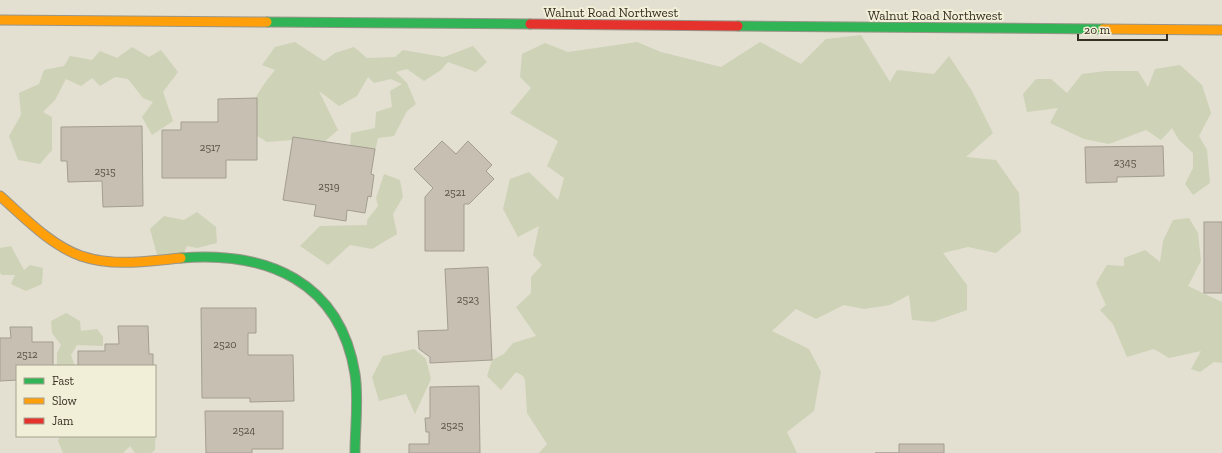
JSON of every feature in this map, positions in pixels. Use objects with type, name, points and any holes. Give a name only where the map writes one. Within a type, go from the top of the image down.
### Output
[{"type":"street","name":"Walnut Road Northwest","points":[[0,20],[1222,30]]},
{"type":"street","points":[[0,196],[56,244],[90,259],[131,262],[226,257],[262,262],[291,276],[324,302],[346,338],[355,375],[355,453]]},
{"type":"green space","points":[[861,35],[890,82],[897,70],[934,74],[949,56],[972,91],[993,133],[966,157],[996,160],[1019,193],[1021,232],[996,253],[968,247],[943,253],[967,285],[967,310],[933,322],[912,320],[909,295],[890,305],[864,309],[844,305],[816,319],[796,309],[772,331],[809,349],[821,372],[814,411],[787,432],[797,453],[539,453],[547,444],[527,413],[525,380],[523,376],[516,372],[501,390],[487,376],[492,360],[504,354],[513,343],[536,336],[516,307],[531,293],[531,277],[542,265],[533,255],[539,226],[518,237],[503,209],[510,179],[529,172],[558,200],[564,178],[547,166],[558,141],[510,113],[531,88],[520,77],[522,54],[545,43],[568,52],[637,42],[661,52],[721,67],[760,42],[801,64],[826,39]]},
{"type":"green space","points":[[295,42],[324,61],[335,53],[354,47],[367,58],[395,57],[403,50],[444,57],[473,46],[487,62],[476,72],[448,62],[441,70],[424,81],[407,69],[396,72],[407,83],[416,104],[407,111],[394,136],[378,138],[374,156],[350,146],[351,133],[375,128],[376,112],[392,107],[390,91],[402,84],[391,79],[374,83],[368,77],[357,96],[339,106],[319,91],[338,130],[316,149],[293,140],[267,142],[256,135],[252,113],[253,105],[261,89],[275,70],[262,65],[275,47]]},
{"type":"green space","points":[[132,47],[149,57],[161,50],[178,72],[163,92],[173,121],[152,135],[142,117],[153,102],[143,98],[128,79],[115,77],[100,86],[92,78],[81,86],[66,79],[55,100],[43,112],[52,117],[52,150],[40,164],[18,160],[9,136],[21,115],[19,93],[39,84],[44,70],[64,66],[70,56],[92,60],[100,51],[117,58]]},
{"type":"green space","points":[[1180,65],[1202,85],[1211,113],[1199,136],[1207,150],[1210,183],[1193,195],[1185,184],[1193,168],[1193,153],[1179,140],[1172,128],[1161,140],[1146,130],[1109,144],[1084,139],[1050,123],[1058,108],[1027,112],[1023,94],[1036,79],[1051,79],[1067,93],[1082,74],[1106,71],[1138,71],[1148,87],[1155,69]]},
{"type":"green space","points":[[384,174],[400,180],[403,197],[393,214],[397,234],[372,249],[350,245],[328,265],[300,246],[320,226],[367,225],[367,220],[378,206],[376,198]]},
{"type":"green space","points":[[197,212],[216,227],[217,243],[197,248],[187,246],[183,255],[157,255],[150,229],[164,216],[184,220]]},
{"type":"green space","points":[[1189,218],[1198,233],[1201,261],[1188,286],[1222,302],[1222,363],[1214,362],[1200,372],[1191,369],[1201,351],[1169,358],[1154,349],[1127,357],[1113,324],[1100,310],[1106,305],[1096,283],[1107,265],[1124,266],[1124,258],[1145,250],[1160,262],[1163,241],[1173,220]]},
{"type":"green space","points":[[11,246],[24,270],[30,265],[43,268],[42,284],[26,291],[11,284],[15,275],[2,275],[0,273],[0,248]]},
{"type":"green space","points":[[66,313],[80,321],[81,331],[97,329],[103,337],[103,346],[77,345],[71,355],[75,365],[57,365],[57,353],[61,345],[52,333],[51,321]]},
{"type":"green space","points":[[414,349],[426,359],[431,379],[415,414],[406,394],[379,401],[372,377],[383,356]]},
{"type":"green space","points":[[60,437],[155,437],[155,450],[151,453],[135,453],[130,446],[123,453],[63,453],[58,441]]},
{"type":"building","points":[[257,98],[257,160],[226,160],[226,178],[162,178],[162,130],[181,130],[181,122],[218,122],[218,99]]},
{"type":"building","points":[[142,126],[143,206],[103,207],[102,181],[68,182],[67,161],[61,161],[61,127]]},
{"type":"building","points":[[293,137],[375,149],[371,174],[374,175],[371,197],[368,196],[365,213],[347,210],[346,221],[314,216],[316,205],[283,200]]},
{"type":"building","points":[[442,141],[456,154],[468,141],[492,165],[486,171],[494,179],[469,204],[464,204],[464,251],[425,251],[425,197],[433,188],[414,169]]},
{"type":"building","points":[[1163,146],[1164,176],[1117,177],[1117,182],[1086,183],[1085,147]]},
{"type":"building","points":[[1204,222],[1222,222],[1222,293],[1204,293]]},
{"type":"building","points":[[488,267],[492,360],[430,363],[430,357],[419,349],[418,331],[448,330],[445,269]]},
{"type":"building","points":[[201,308],[256,308],[256,333],[248,333],[248,355],[293,355],[294,401],[250,402],[250,398],[202,398]]},
{"type":"building","points":[[118,326],[148,326],[149,354],[153,354],[153,365],[78,365],[78,351],[105,351],[105,344],[119,344]]},
{"type":"building","points":[[10,327],[32,327],[32,342],[53,342],[53,365],[16,365],[16,380],[0,381],[0,338],[11,338]]},
{"type":"building","points":[[479,386],[480,453],[409,453],[409,444],[429,444],[429,432],[426,432],[425,418],[430,418],[430,387]]},
{"type":"building","points":[[205,411],[283,411],[283,449],[252,449],[252,453],[206,453]]},
{"type":"building","points":[[899,444],[944,444],[944,453],[899,453]]},
{"type":"traffic: fast","points":[[267,22],[530,24]]},
{"type":"traffic: fast","points":[[738,26],[1103,29]]},
{"type":"traffic: fast","points":[[181,258],[213,257],[242,260],[270,267],[295,278],[316,295],[334,316],[347,342],[355,374],[357,404],[355,453]]},
{"type":"traffic: slow","points":[[0,20],[267,22]]},
{"type":"traffic: slow","points":[[1103,29],[1222,30]]},
{"type":"traffic: slow","points":[[0,196],[48,238],[81,256],[118,262],[143,262],[181,258]]},
{"type":"traffic: jam","points":[[530,24],[738,26]]}]
